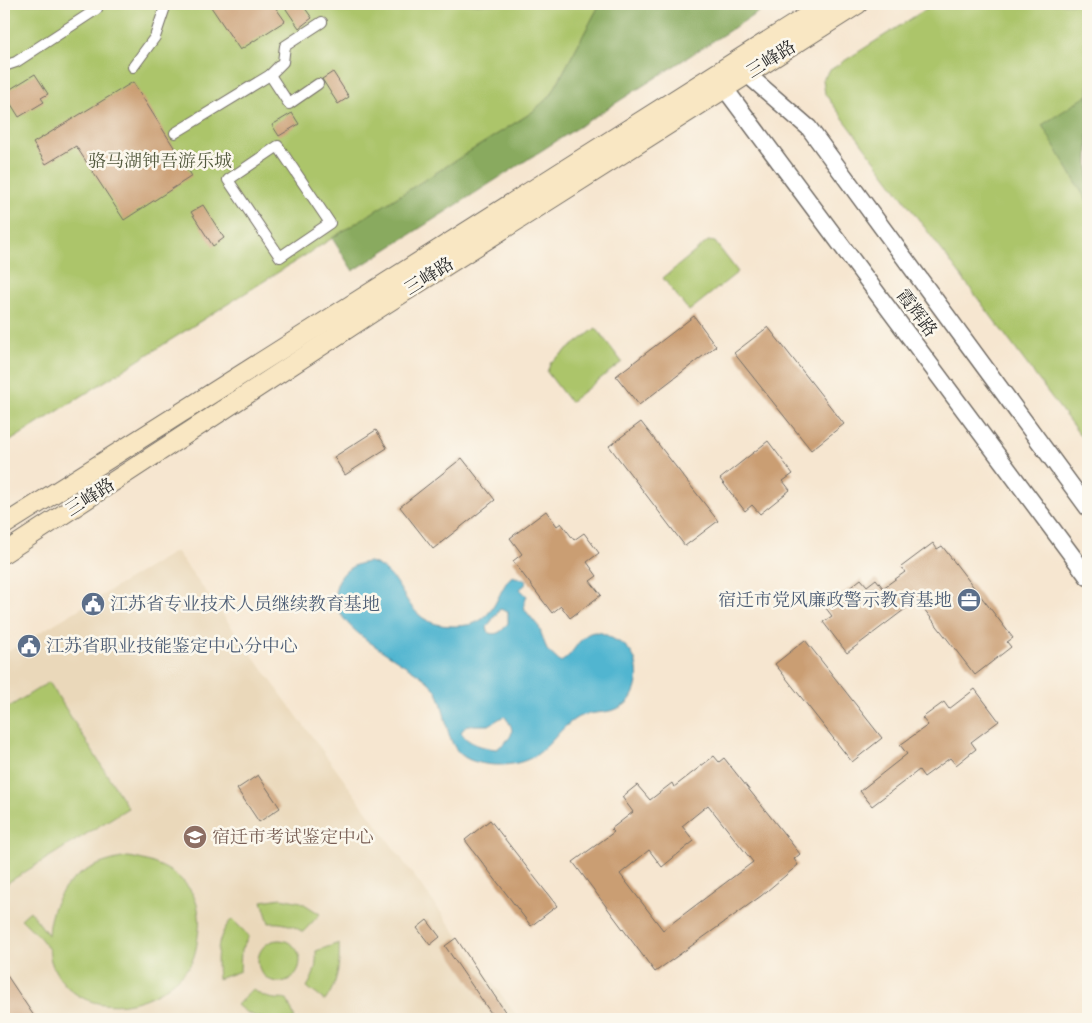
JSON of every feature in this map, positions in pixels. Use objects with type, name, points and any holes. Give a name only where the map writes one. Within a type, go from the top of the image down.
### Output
[{"type":"main road","name":"三峰路","points":[[742,67],[826,4]]},
{"type":"main road","name":"三峰路","points":[[4,525],[742,67],[858,4]]},
{"type":"main road","name":"三峰路","points":[[4,554],[720,81]]},
{"type":"street","points":[[133,67],[155,37],[166,4]]},
{"type":"street","points":[[4,66],[16,62],[97,9]]},
{"type":"street","points":[[175,133],[270,75],[283,62],[285,46],[322,22]]},
{"type":"street","name":"霞辉路","points":[[742,67],[809,128],[1088,508]]},
{"type":"street","points":[[270,75],[289,104],[318,84]]},
{"type":"street","name":"霞辉路","points":[[720,81],[1088,577]]},
{"type":"street","points":[[278,146],[330,223],[280,257],[228,180],[278,146]]},
{"type":"shaded area","name":"宿迁市考试鉴定中心","points":[[176,551],[519,1019],[4,1019],[4,654]]},
{"type":"green space","name":"骆马湖钟吾游乐城","points":[[4,4],[600,4],[551,95],[531,113],[4,445]]},
{"type":"green space","points":[[600,4],[771,4],[353,271],[332,238],[531,113],[551,95]]},
{"type":"green space","points":[[934,4],[1088,4],[1088,446],[825,94],[823,79],[830,70]]},
{"type":"green space","points":[[1088,95],[1088,203],[1042,125]]},
{"type":"green space","points":[[708,241],[715,242],[738,272],[689,311],[663,278]]},
{"type":"green space","points":[[596,328],[622,362],[570,402],[547,372],[551,362]]},
{"type":"green space","points":[[49,682],[128,808],[4,885],[4,710]]},
{"type":"green space","points":[[128,857],[144,860],[171,872],[191,891],[197,904],[199,919],[198,936],[190,965],[168,987],[139,1001],[109,1005],[93,1002],[79,996],[66,986],[55,971],[49,950],[21,919],[30,911],[48,935],[50,918],[55,904],[72,881],[83,872],[97,865]]},
{"type":"green space","points":[[281,898],[301,902],[320,914],[303,932],[287,924],[269,923],[262,901]]},
{"type":"green space","points":[[232,919],[249,936],[241,950],[240,971],[218,979],[218,947],[223,933]]},
{"type":"green space","points":[[275,940],[283,940],[294,946],[300,961],[294,976],[283,982],[275,982],[264,976],[258,965],[258,957],[264,946]]},
{"type":"green space","points":[[339,943],[337,974],[333,987],[325,1001],[307,987],[315,969],[316,951]]},
{"type":"green space","points":[[252,989],[268,998],[287,999],[295,1019],[257,1017],[243,1010],[237,1005]]},
{"type":"water","points":[[370,562],[383,568],[423,618],[436,624],[453,626],[476,623],[482,619],[492,609],[504,586],[512,576],[525,580],[526,584],[520,589],[527,596],[524,603],[525,610],[539,627],[547,650],[560,662],[590,633],[598,632],[607,635],[623,644],[633,655],[636,662],[638,676],[632,697],[622,707],[615,710],[587,714],[575,719],[532,758],[506,765],[478,763],[470,760],[454,747],[439,697],[434,688],[423,678],[369,642],[340,613],[335,597],[339,580],[348,569]],"holes":[[[500,609],[508,612],[508,623],[498,633],[489,633],[487,627]],[[504,716],[512,730],[509,738],[497,749],[481,746],[467,740],[461,732],[467,725],[489,725]]]},
{"type":"building","points":[[209,4],[273,4],[285,21],[240,50]]},
{"type":"building","points":[[294,4],[302,4],[312,18],[299,28],[286,9]]},
{"type":"building","points":[[333,72],[349,97],[338,104],[322,79]]},
{"type":"building","points":[[35,74],[48,94],[41,98],[44,102],[19,117],[4,93]]},
{"type":"building","points":[[133,82],[192,176],[124,220],[76,146],[46,164],[33,143]]},
{"type":"building","points":[[292,113],[299,124],[279,136],[272,125]]},
{"type":"building","points":[[203,205],[224,238],[213,246],[191,212]]},
{"type":"building","points":[[694,316],[716,346],[639,405],[616,376]]},
{"type":"building","points":[[768,327],[844,424],[811,450],[734,353]]},
{"type":"building","points":[[641,422],[718,521],[685,546],[609,446]]},
{"type":"building","points":[[376,430],[387,448],[345,475],[334,457]]},
{"type":"building","points":[[768,441],[793,474],[783,481],[790,490],[760,514],[752,505],[745,511],[720,479]]},
{"type":"building","points":[[462,458],[495,500],[433,549],[400,507]]},
{"type":"building","points":[[546,511],[557,526],[561,523],[574,540],[584,533],[599,553],[587,562],[597,576],[590,581],[601,595],[570,618],[561,606],[552,613],[513,561],[522,554],[510,538]]},
{"type":"building","points":[[933,543],[937,549],[942,546],[1013,638],[1007,642],[1011,647],[975,675],[917,600],[847,653],[823,622],[832,616],[825,607],[861,579],[867,586],[876,579],[883,588],[905,572],[901,567]]},
{"type":"building","points":[[805,640],[882,738],[852,762],[775,664]]},
{"type":"building","points":[[975,689],[999,721],[971,742],[976,749],[956,765],[950,758],[924,777],[919,770],[872,806],[860,791],[907,754],[900,745],[928,725],[922,718],[944,702],[949,709]]},
{"type":"building","points":[[714,756],[719,762],[724,758],[800,854],[794,859],[798,865],[761,896],[655,972],[573,862],[614,832],[611,829],[633,812],[622,797],[637,785],[650,800],[672,783],[674,787]],"holes":[[[708,805],[753,862],[663,930],[620,874],[649,850],[662,867],[694,841],[682,826]]]},
{"type":"building","points":[[258,775],[280,808],[259,822],[237,789]]},
{"type":"building","points":[[490,820],[557,906],[531,926],[465,840]]},
{"type":"building","points":[[427,920],[440,937],[430,945],[417,928]]},
{"type":"building","points":[[456,938],[510,1019],[495,1019],[445,946]]},
{"type":"building","points":[[4,971],[36,1019],[4,1019]]},
{"type":"place","name":"宿迁市党风廉政警示教育基地","points":[[969,600]]},
{"type":"place","name":"江苏省专业技术人员继续教育基地","points":[[93,604]]},
{"type":"place","name":"江苏省职业技能鉴定中心分中心","points":[[29,646]]},
{"type":"place","name":"宿迁市考试鉴定中心","points":[[195,837]]}]
